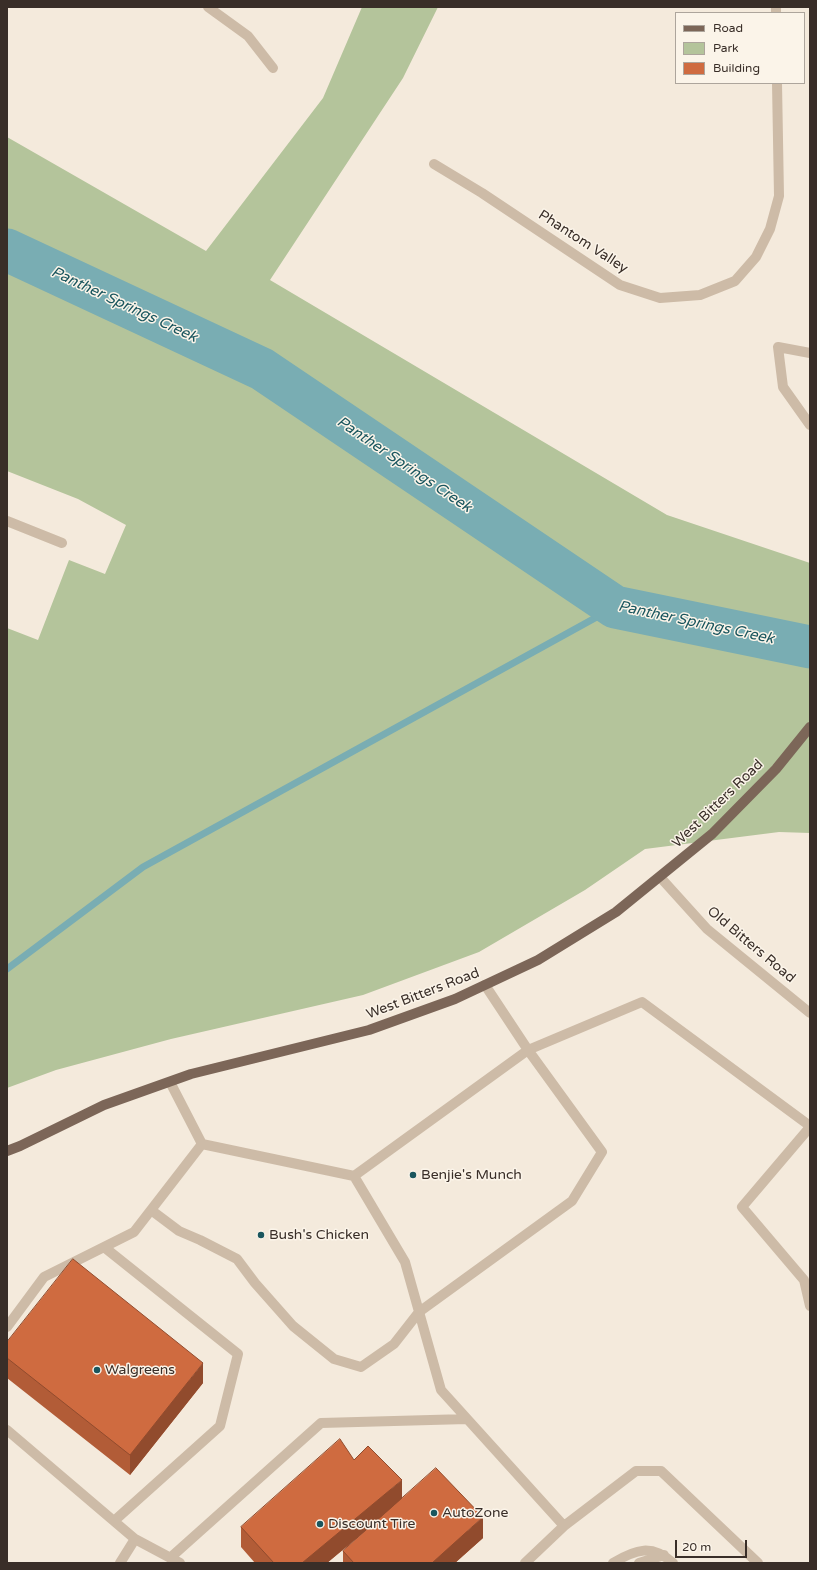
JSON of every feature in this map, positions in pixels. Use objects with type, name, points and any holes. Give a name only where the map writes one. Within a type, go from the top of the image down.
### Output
[{"type":"main road","name":"West Bitters Road","points":[[7,1151],[104,1105],[191,1074],[369,1030],[455,999],[538,960],[616,912],[712,834],[776,768],[810,726]]},
{"type":"main road","name":"West Bitters Road","points":[[7,1157],[20,1146]]},
{"type":"street","points":[[208,7],[248,36],[273,68]]},
{"type":"street","name":"Phantom Valley","points":[[434,164],[482,193],[620,285],[660,298],[700,295],[735,280],[756,257],[770,229],[779,196],[777,84]]},
{"type":"street","points":[[810,354],[778,346],[783,387],[810,425]]},
{"type":"street","points":[[7,521],[62,543]]},
{"type":"street","name":"Old Bitters Road","points":[[660,877],[707,929],[810,1013]]},
{"type":"street","points":[[151,1210],[179,1231],[236,1259],[254,1283],[293,1326],[334,1359],[361,1368],[394,1344],[419,1312],[572,1201],[602,1152],[528,1050],[485,985]]},
{"type":"street","points":[[354,1176],[528,1050],[642,1002],[810,1126],[742,1207],[804,1280],[810,1306]]},
{"type":"street","points":[[170,1082],[202,1144]]},
{"type":"street","points":[[202,1144],[354,1176],[406,1262],[441,1390],[564,1526]]},
{"type":"street","points":[[7,1327],[44,1277],[134,1232],[202,1144]]},
{"type":"street","points":[[104,1247],[238,1354],[220,1426],[114,1521]]},
{"type":"street","points":[[170,1558],[321,1423],[467,1419]]},
{"type":"street","points":[[7,1430],[135,1539],[180,1563]]},
{"type":"street","points":[[525,1563],[564,1526],[636,1471],[661,1471],[758,1563]]},
{"type":"street","points":[[120,1563],[135,1539]]},
{"type":"street","points":[[613,1563],[625,1556],[647,1549],[664,1555],[673,1563]]},
{"type":"street","points":[[639,1563],[664,1555]]},
{"type":"green space","points":[[362,7],[438,7],[403,78],[270,280],[667,515],[810,563],[810,833],[779,832],[645,849],[585,890],[479,952],[363,995],[171,1039],[56,1070],[7,1088],[7,628],[38,640],[69,560],[105,574],[126,525],[78,499],[7,471],[7,137],[206,251],[323,98]]},
{"type":"building","name":"Walgreens","points":[[73,1259],[203,1363],[130,1455],[7,1358],[7,1342]]},
{"type":"building","name":"Discount Tire","points":[[340,1439],[354,1460],[368,1446],[402,1480],[302,1563],[274,1563],[241,1527]]},
{"type":"building","name":"AutoZone","points":[[436,1468],[483,1517],[432,1563],[354,1563],[343,1551]]},
{"type":"waterway","name":"Panther Springs Creek","points":[[7,250],[262,369],[615,607],[810,647]]},
{"type":"waterway","points":[[7,969],[143,867],[615,607]]},
{"type":"place","name":"Benjie's Munch","points":[[413,1175]]},
{"type":"place","name":"Bush's Chicken","points":[[261,1235]]},
{"type":"place","name":"Walgreens","points":[[97,1370]]},
{"type":"place","name":"AutoZone","points":[[434,1513]]},
{"type":"place","name":"Discount Tire","points":[[320,1524]]}]
